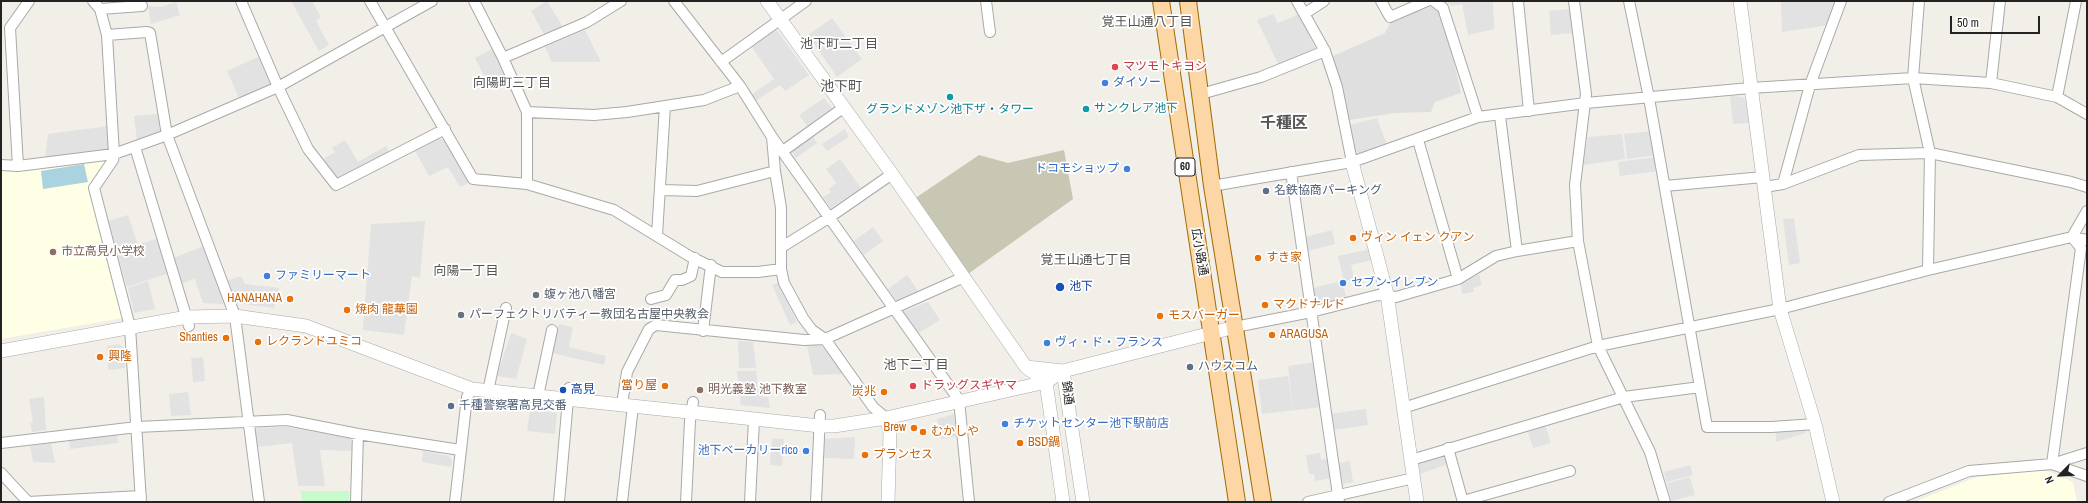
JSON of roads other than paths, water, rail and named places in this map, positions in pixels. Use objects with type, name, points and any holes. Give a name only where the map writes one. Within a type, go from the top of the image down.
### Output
[{"type":"main road","name":"広小路通","points":[[1161,1],[1187,179],[1238,502]]},
{"type":"main road","name":"広小路通","points":[[1188,1],[1212,186],[1263,502]]},
{"type":"street","points":[[18,166],[5,26],[29,1]]},
{"type":"street","points":[[1,473],[28,502],[141,499],[138,426],[130,327],[94,188],[113,160],[114,154],[107,35],[100,9],[93,1]]},
{"type":"street","points":[[241,1],[278,87],[308,149],[336,185],[445,129]]},
{"type":"street","points":[[370,1],[473,179],[527,184],[614,210],[695,258],[722,272],[741,273],[782,268]]},
{"type":"street","points":[[1,165],[18,166],[114,154],[167,135],[278,87],[432,1]]},
{"type":"street","points":[[474,1],[503,58],[527,112],[527,184]]},
{"type":"street","points":[[503,58],[587,22],[621,1]]},
{"type":"street","points":[[674,1],[740,86],[772,137],[959,400],[969,502]]},
{"type":"street","points":[[767,1],[892,174],[1026,367],[1021,387]]},
{"type":"street","points":[[721,62],[806,1]]},
{"type":"street","points":[[986,1],[990,32]]},
{"type":"street","points":[[1297,1],[1325,52],[1337,87],[1352,162],[1386,294],[1417,502]]},
{"type":"street","points":[[1304,14],[1324,1]]},
{"type":"street","points":[[1381,1],[1390,17],[1428,1]]},
{"type":"street","points":[[1434,1],[1443,8],[1478,117]]},
{"type":"street","points":[[1518,1],[1530,111]]},
{"type":"street","points":[[1574,1],[1586,103],[1576,185],[1578,241],[1598,346],[1650,452],[1665,502]]},
{"type":"street","points":[[1629,1],[1649,98],[1707,427],[1771,427],[1815,424]]},
{"type":"street","points":[[1740,1],[1750,88],[1764,182],[1780,309],[1815,424],[1833,502]]},
{"type":"street","points":[[1783,184],[1810,84],[1841,1]]},
{"type":"street","points":[[1919,1],[1913,78],[1930,153],[1928,270]]},
{"type":"street","points":[[1991,82],[2000,1]]},
{"type":"street","points":[[2057,97],[2076,1]]},
{"type":"street","points":[[100,9],[142,6]]},
{"type":"street","points":[[107,35],[147,32],[150,34],[167,135],[235,316],[259,502]]},
{"type":"street","points":[[1201,94],[1260,76],[1325,52]]},
{"type":"street","points":[[1212,186],[1352,162],[1418,140],[1478,117],[1500,116],[1586,103],[1750,88],[1913,78],[1991,82],[2057,97],[2087,114]]},
{"type":"street","points":[[527,112],[594,115],[704,100],[740,86]]},
{"type":"street","points":[[657,235],[662,190],[665,106]]},
{"type":"street","points":[[783,151],[843,108]]},
{"type":"street","points":[[1500,116],[1517,251]]},
{"type":"street","points":[[772,137],[775,171],[781,208],[782,268],[784,284],[803,318],[812,330],[825,339],[873,407],[886,418],[890,432],[888,502]]},
{"type":"street","points":[[1418,140],[1458,280]]},
{"type":"street","points":[[135,146],[188,322]]},
{"type":"street","points":[[1665,186],[1764,182],[1783,184],[1859,155],[1930,153],[2071,182],[2087,187]]},
{"type":"street","points":[[662,190],[697,190],[775,171]]},
{"type":"street","points":[[1291,172],[1339,499]]},
{"type":"street","points":[[782,247],[830,217],[892,174]]},
{"type":"street","points":[[2072,237],[2087,211]]},
{"type":"street","points":[[2052,464],[2081,248],[2072,237]]},
{"type":"street","points":[[1403,408],[1598,346],[1780,309],[1928,270],[2072,237],[2087,240]]},
{"type":"street","points":[[1,351],[130,327],[235,316],[306,326],[472,389],[538,396],[569,394],[627,405],[693,407],[754,419],[820,420],[834,426],[886,418],[959,400],[1046,382],[1063,371],[1212,332],[1311,312],[1386,294],[1396,297],[1458,280],[1496,256],[1578,241]]},
{"type":"street","points":[[651,299],[666,295],[675,280],[682,280],[691,276],[695,258]]},
{"type":"street","points":[[703,331],[711,265]]},
{"type":"street","points":[[622,502],[627,405],[627,372],[649,329],[656,325],[703,331],[804,340],[825,339],[964,277]]},
{"type":"street","points":[[488,391],[506,308]]},
{"type":"street","points":[[538,396],[552,330]]},
{"type":"street","name":"錦通","points":[[1026,367],[1063,371],[1082,502]]},
{"type":"street","name":"錦通","points":[[1026,367],[1046,382],[1062,502]]},
{"type":"street","points":[[1411,460],[1624,397],[1700,387]]},
{"type":"street","points":[[455,502],[467,398],[472,389]]},
{"type":"street","points":[[559,502],[569,394]]},
{"type":"street","points":[[686,502],[690,422],[693,407]]},
{"type":"street","points":[[750,502],[754,419]]},
{"type":"street","points":[[1,442],[138,426],[248,423],[288,420],[358,434],[460,450]]},
{"type":"street","points":[[816,502],[820,420]]},
{"type":"street","points":[[356,502],[358,434]]},
{"type":"street","points":[[1448,448],[1463,501],[1570,471]]},
{"type":"street","points":[[1889,502],[1969,471],[2052,464],[2087,453]]},
{"type":"street","points":[[2052,464],[2087,476]]},
{"type":"street","points":[[1308,502],[1339,499],[1414,478]]},
{"type":"water","points":[[84,164],[88,182],[43,189],[41,171]]},
{"type":"place","name":"マツモトキヨシ","points":[[1115,67]]},
{"type":"place","name":"ダイソー","points":[[1105,83]]},
{"type":"place","name":"グランドメゾン池下ザ・タワー","points":[[950,97]]},
{"type":"place","name":"サンクレア池下","points":[[1086,109]]},
{"type":"place","name":"ドコモショップ","points":[[1127,169]]},
{"type":"place","name":"名鉄協商パーキング","points":[[1266,191]]},
{"type":"place","name":"ヴィン イェン クアン","points":[[1353,238]]},
{"type":"place","name":"市立高見小学校","points":[[53,252]]},
{"type":"place","name":"すき家","points":[[1258,258]]},
{"type":"place","name":"ファミリーマート","points":[[267,276]]},
{"type":"place","name":"セブン-イレブン","points":[[1343,283]]},
{"type":"place","name":"池下","points":[[1060,287]]},
{"type":"place","name":"蝮ヶ池八幡宮","points":[[536,295]]},
{"type":"place","name":"HANAHANA","points":[[290,299]]},
{"type":"place","name":"マクドナルド","points":[[1265,305]]},
{"type":"place","name":"焼肉 龍華園","points":[[347,310]]},
{"type":"place","name":"パーフェクトリバティー教団名古屋中央教会","points":[[461,315]]},
{"type":"place","name":"モスバーガー","points":[[1160,316]]},
{"type":"place","name":"ARAGUSA","points":[[1272,335]]},
{"type":"place","name":"Shanties","points":[[226,338]]},
{"type":"place","name":"レクランドユミコ","points":[[258,342]]},
{"type":"place","name":"ヴィ・ド・フランス","points":[[1047,343]]},
{"type":"place","name":"興隆","points":[[100,357]]},
{"type":"place","name":"ハウスコム","points":[[1190,367]]},
{"type":"place","name":"當り屋","points":[[665,386]]},
{"type":"place","name":"ドラッグスギヤマ","points":[[913,386]]},
{"type":"place","name":"高見","points":[[563,390]]},
{"type":"place","name":"明光義塾 池下教室","points":[[700,390]]},
{"type":"place","name":"炭兆","points":[[884,392]]},
{"type":"place","name":"千種警察署高見交番","points":[[451,406]]},
{"type":"place","name":"チケットセンター池下駅前店","points":[[1005,424]]},
{"type":"place","name":"Brew","points":[[914,428]]},
{"type":"place","name":"むかしや","points":[[923,432]]},
{"type":"place","name":"BSD鍋","points":[[1020,443]]},
{"type":"place","name":"池下ベーカリーrico","points":[[806,451]]},
{"type":"place","name":"プランセス","points":[[865,455]]},
{"type":"district","name":"覚王山通八丁目","points":[[1147,23]]},
{"type":"district","name":"池下町二丁目","points":[[839,45]]},
{"type":"district","name":"向陽町三丁目","points":[[512,84]]},
{"type":"district","name":"池下町","points":[[841,87]]},
{"type":"district","name":"千種区","points":[[1284,124]]},
{"type":"district","name":"覚王山通七丁目","points":[[1086,261]]},
{"type":"district","name":"向陽一丁目","points":[[466,272]]},
{"type":"district","name":"池下二丁目","points":[[916,366]]}]
